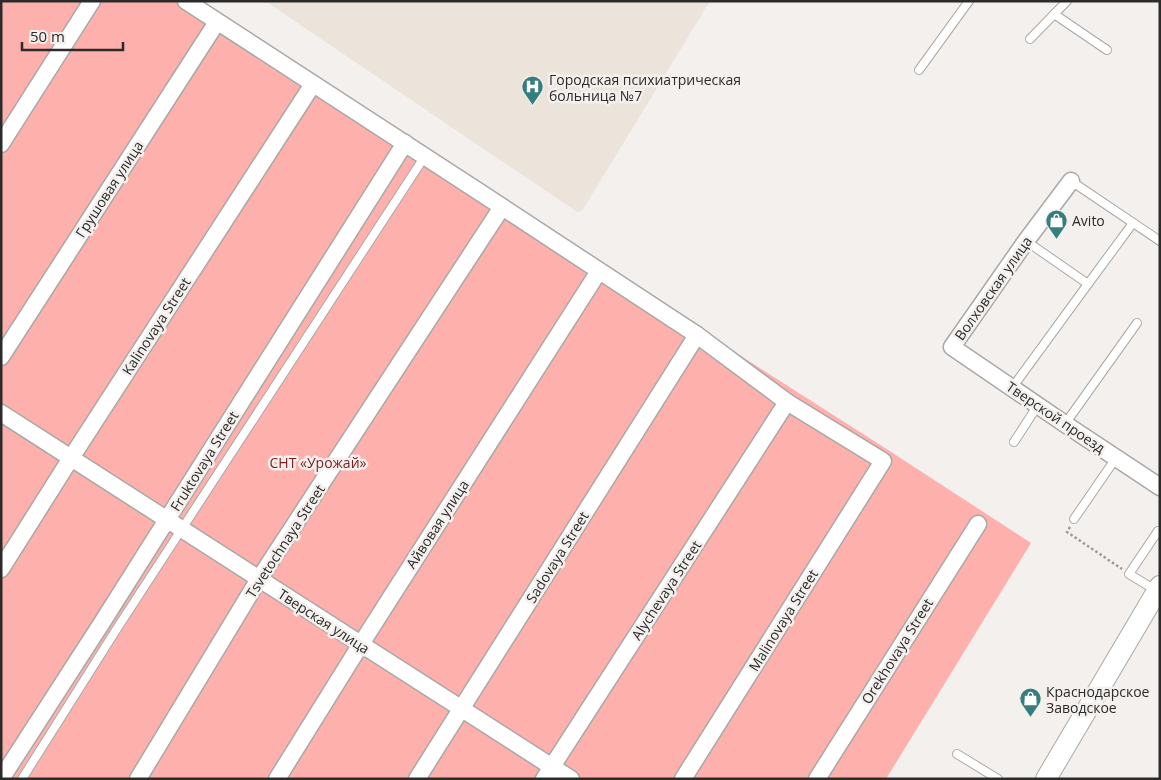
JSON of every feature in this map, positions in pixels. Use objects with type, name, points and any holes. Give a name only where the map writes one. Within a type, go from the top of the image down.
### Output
[{"type":"street","points":[[1,144],[92,1]]},
{"type":"street","points":[[186,1],[697,335],[788,402]]},
{"type":"street","name":"Грушовая улица","points":[[1,357],[217,22]]},
{"type":"street","name":"Kalinovaya Street","points":[[1,569],[313,84]]},
{"type":"street","name":"Fruktovaya Street","points":[[1,779],[405,143]]},
{"type":"street","name":"Волховская улица","points":[[952,347],[1026,241],[1071,181]]},
{"type":"street","name":"Tsvetochnaya Street","points":[[138,779],[259,579],[502,207]]},
{"type":"street","name":"Айвовая улица","points":[[277,779],[599,271]]},
{"type":"street","name":"Sadovaya Street","points":[[417,779],[697,335]]},
{"type":"street","name":"Тверской проезд","points":[[952,347],[1160,487]]},
{"type":"street","name":"Malinovaya Street","points":[[683,779],[883,461],[788,402]]},
{"type":"street","name":"Alychevaya Street","points":[[548,772],[788,402]]},
{"type":"street","name":"Тверская улица","points":[[1,413],[462,707],[548,772],[572,779]]},
{"type":"street","name":"Orekhovaya Street","points":[[817,779],[978,524]]},
{"type":"street","points":[[1046,779],[1158,592]]},
{"type":"lane","points":[[919,70],[969,1]]},
{"type":"lane","points":[[1030,39],[1067,1]]},
{"type":"lane","points":[[1054,14],[1107,50]]},
{"type":"lane","points":[[22,779],[182,528],[425,156]]},
{"type":"lane","points":[[1071,181],[1160,241]]},
{"type":"lane","points":[[1012,388],[1133,223]]},
{"type":"lane","points":[[1026,241],[1088,284]]},
{"type":"lane","points":[[1065,424],[1138,323]]},
{"type":"lane","points":[[1014,442],[1038,406]]},
{"type":"lane","points":[[1074,520],[1116,458]]},
{"type":"lane","points":[[1158,531],[1130,574],[1158,592]]},
{"type":"lane","points":[[957,754],[998,779]]},
{"type":"path","points":[[1074,520],[1067,532],[1130,574]]},
{"type":"shaded area","name":"Городская психиатрическая больница №7","points":[[265,1],[710,1],[582,211],[577,212]]},
{"type":"green space","name":"СНТ «Урожай»","points":[[1,1],[184,1],[1031,543],[886,779],[1,779]]},
{"type":"place","name":"Городская психиатрическая больница №7","points":[[533,106]]},
{"type":"place","name":"Avito","points":[[1056,239]]},
{"type":"place","name":"Краснодарское Заводское","points":[[1030,718]]}]
